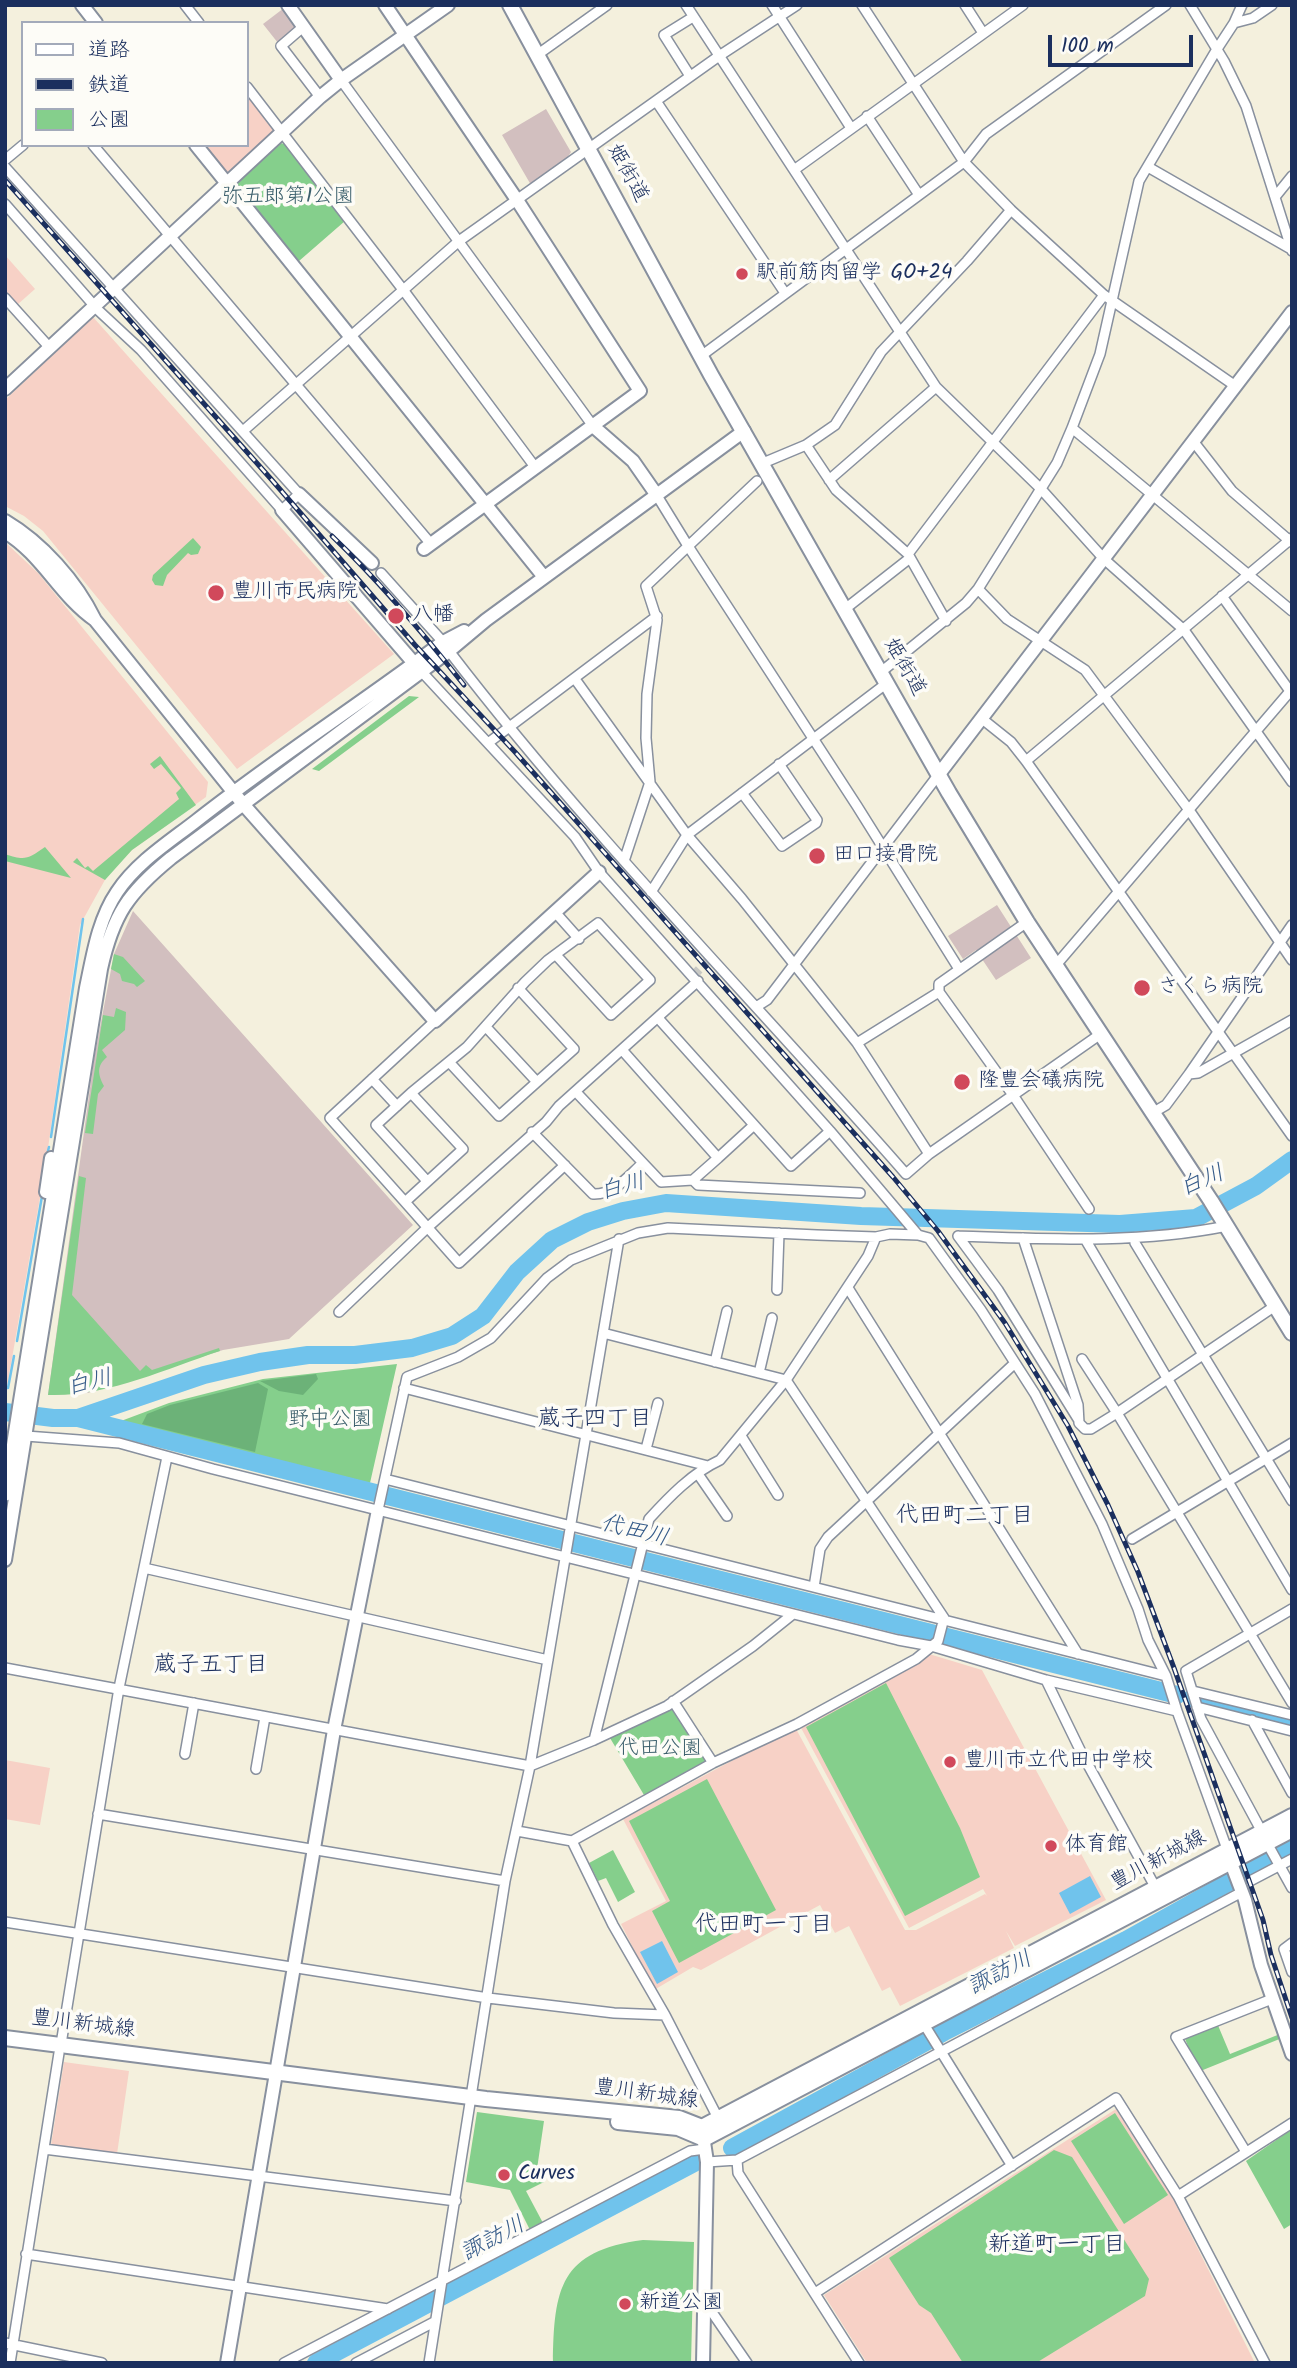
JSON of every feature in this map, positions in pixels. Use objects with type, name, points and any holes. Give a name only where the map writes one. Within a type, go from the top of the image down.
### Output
[{"type":"main road","name":"姫街道","points":[[510,5],[701,356],[939,774],[1027,922],[1211,1200],[1292,1333]]},
{"type":"main road","name":"豊川新城線","points":[[1267,1841],[1292,1816]]},
{"type":"main road","name":"豊川新城線","points":[[705,2144],[1158,1893],[1292,1830]]},
{"type":"main road","name":"豊川新城線","points":[[705,2144],[719,2120],[923,2022]]},
{"type":"main road","name":"豊川新城線","points":[[5,2038],[60,2048],[471,2101],[679,2118],[705,2144]]},
{"type":"main road","name":"豊川新城線","points":[[5,2047],[60,2048]]},
{"type":"street","points":[[82,5],[94,21]]},
{"type":"street","points":[[186,5],[198,21]]},
{"type":"street","points":[[288,5],[593,426],[632,461],[656,494],[959,970]]},
{"type":"street","points":[[95,147],[172,236],[427,546],[640,391],[517,200],[385,5]]},
{"type":"street","points":[[5,389],[320,97],[341,79],[448,5]]},
{"type":"street","points":[[537,55],[607,5]]},
{"type":"street","points":[[686,5],[902,331],[936,387],[1041,489],[1104,559],[1184,630],[1292,782]]},
{"type":"street","points":[[772,5],[851,128]]},
{"type":"street","points":[[243,431],[459,241],[690,76],[797,5]]},
{"type":"street","points":[[862,5],[964,162],[1011,210],[1113,303],[1234,385]]},
{"type":"street","points":[[965,5],[984,33]]},
{"type":"street","points":[[794,170],[1023,5]]},
{"type":"street","points":[[701,356],[964,162],[986,134],[1166,5]]},
{"type":"street","points":[[1190,5],[1217,49],[1246,106],[1292,250]]},
{"type":"street","points":[[651,892],[687,835],[813,737],[884,677],[978,589],[1057,463],[1072,428],[1100,354],[1139,181],[1234,23],[1242,5]]},
{"type":"street","points":[[1234,23],[1253,18],[1272,5]]},
{"type":"street","points":[[690,76],[664,35],[693,16]]},
{"type":"street","points":[[303,27],[281,46],[320,97]]},
{"type":"street","points":[[248,88],[535,467]]},
{"type":"street","points":[[656,101],[785,293]]},
{"type":"street","points":[[867,116],[919,195]]},
{"type":"street","points":[[5,160],[21,147]]},
{"type":"street","points":[[198,147],[544,577]]},
{"type":"street","points":[[5,167],[299,494],[376,568],[446,646],[508,728],[651,892],[906,1174],[929,1154],[1102,1033]]},
{"type":"street","points":[[1148,167],[1292,250]]},
{"type":"street","points":[[1275,197],[1292,176]]},
{"type":"street","points":[[5,204],[94,306],[141,350],[418,667],[575,837],[599,872],[830,1130],[916,1233]]},
{"type":"street","points":[[763,463],[806,445],[835,425],[881,352],[1011,210]]},
{"type":"street","points":[[845,609],[909,556],[1104,295]]},
{"type":"street","points":[[5,298],[50,348]]},
{"type":"street","points":[[756,1007],[767,1000],[1292,312]]},
{"type":"street","points":[[829,480],[936,387]]},
{"type":"street","points":[[1072,428],[1292,611]]},
{"type":"street","points":[[5,1495],[26,1401],[101,969],[109,935],[125,903],[139,886],[171,858],[418,667],[744,431]]},
{"type":"street","points":[[1026,761],[1184,630],[1248,573],[1291,540],[1232,491],[1193,441]]},
{"type":"street","points":[[806,445],[836,490],[909,556],[946,621]]},
{"type":"street","points":[[624,861],[650,782],[646,738],[647,694],[657,616],[646,586],[757,481]]},
{"type":"street","points":[[282,510],[299,494]]},
{"type":"street","points":[[5,521],[34,541],[50,558],[87,603],[95,620],[233,792],[435,1021]]},
{"type":"street","points":[[5,532],[23,544],[80,610],[95,620]]},
{"type":"street","points":[[978,589],[1007,619],[1085,670],[1189,810],[1292,960]]},
{"type":"street","points":[[1056,965],[1254,731],[1291,692],[1222,596]]},
{"type":"street","points":[[488,743],[657,616]]},
{"type":"street","points":[[26,1401],[41,1276],[86,988],[102,920],[116,894],[133,872],[233,792],[418,667]]},
{"type":"street","points":[[575,678],[687,835],[857,1043],[929,1154]]},
{"type":"street","points":[[981,718],[1012,742],[1292,1136]]},
{"type":"street","points":[[742,793],[782,846],[816,823],[817,820],[779,764]]},
{"type":"street","points":[[565,1165],[459,1264],[330,1118],[599,872]]},
{"type":"street","points":[[555,912],[579,939]]},
{"type":"street","points":[[1027,922],[939,984],[939,992],[1013,1095],[1089,1209]]},
{"type":"street","points":[[428,1181],[376,1125],[450,1063],[486,1027],[518,988],[556,955],[598,923],[649,980],[611,1015],[556,955]]},
{"type":"street","points":[[1154,1112],[1166,1105],[1189,1074],[1292,925]]},
{"type":"street","points":[[339,1312],[427,1228],[698,981]]},
{"type":"street","points":[[450,1063],[499,1116],[574,1049],[518,988]]},
{"type":"street","points":[[857,1043],[939,992]]},
{"type":"street","points":[[658,1018],[791,1166],[830,1130]]},
{"type":"street","points":[[1189,1074],[1198,1073],[1292,1020]]},
{"type":"street","points":[[486,1027],[537,1082]]},
{"type":"street","points":[[623,1051],[719,1158]]},
{"type":"street","points":[[372,1079],[397,1106]]},
{"type":"street","points":[[576,1092],[661,1182],[693,1180],[754,1125]]},
{"type":"street","points":[[405,1202],[463,1149],[411,1093]]},
{"type":"street","points":[[532,1132],[593,1194],[600,1195],[614,1189],[642,1164]]},
{"type":"street","points":[[41,1276],[41,1227],[51,1158]]},
{"type":"street","points":[[693,1180],[698,1185],[860,1192]]},
{"type":"street","points":[[1226,1224],[1161,1237],[1086,1239],[958,1236],[998,1290],[1085,1429],[1091,1429],[1117,1413],[1275,1306]]},
{"type":"street","points":[[227,2363],[334,1730],[407,1377],[411,1373],[458,1357],[491,1338],[555,1270],[583,1254],[619,1239],[668,1228],[876,1237],[916,1233],[929,1238],[981,1310],[1035,1394],[1102,1524],[1149,1640],[1167,1676],[1241,1889],[1272,1999],[1292,2054]]},
{"type":"street","points":[[777,1290],[779,1233]]},
{"type":"street","points":[[594,1740],[649,1519],[670,1496],[708,1466],[720,1460],[741,1436],[786,1380],[848,1288],[868,1256],[876,1237]]},
{"type":"street","points":[[1023,1238],[1078,1405],[1079,1423]]},
{"type":"street","points":[[429,2363],[505,1881],[530,1766],[619,1239]]},
{"type":"street","points":[[1086,1239],[1292,1590]]},
{"type":"street","points":[[1135,1243],[1292,1501]]},
{"type":"street","points":[[848,1288],[1078,1654]]},
{"type":"street","points":[[715,1362],[727,1311]]},
{"type":"street","points":[[759,1373],[772,1318]]},
{"type":"street","points":[[603,1333],[786,1380],[943,1621]]},
{"type":"street","points":[[1082,1359],[1292,1703]]},
{"type":"street","points":[[814,1587],[820,1549],[828,1537],[1015,1363]]},
{"type":"street","points":[[404,1388],[708,1466]]},
{"type":"street","points":[[646,1449],[658,1403]]},
{"type":"street","points":[[18,1430],[118,1443],[636,1571],[793,1614],[934,1644],[1046,1680],[1177,1711]]},
{"type":"street","points":[[5,1560],[18,1430]]},
{"type":"street","points":[[741,1436],[778,1495]]},
{"type":"street","points":[[1132,1539],[1292,1443]]},
{"type":"street","points":[[10,2363],[9,2344],[44,2149],[119,1688],[167,1457]]},
{"type":"street","points":[[698,1474],[727,1516]]},
{"type":"street","points":[[384,1483],[1167,1676]]},
{"type":"street","points":[[144,1568],[548,1660]]},
{"type":"street","points":[[1292,1609],[1186,1671],[1195,1699],[1292,1888]]},
{"type":"street","points":[[5,1668],[530,1766],[667,1706],[753,1646],[793,1614]]},
{"type":"street","points":[[517,1831],[572,1841],[713,1763],[797,1724],[916,1659],[934,1644],[943,1621]]},
{"type":"street","points":[[1046,1680],[1087,1763],[1158,1893]]},
{"type":"street","points":[[1195,1699],[1292,1715]]},
{"type":"street","points":[[1195,1699],[1292,1731]]},
{"type":"street","points":[[673,1701],[713,1763]]},
{"type":"street","points":[[185,1754],[194,1703]]},
{"type":"street","points":[[256,1769],[265,1717]]},
{"type":"street","points":[[1252,1720],[1292,1793]]},
{"type":"street","points":[[98,1814],[505,1881]]},
{"type":"street","points":[[572,1841],[613,1925],[719,2120]]},
{"type":"street","points":[[1252,1880],[1292,1859]]},
{"type":"street","points":[[737,2160],[938,2048],[1241,1889]]},
{"type":"street","points":[[5,1922],[488,1998],[664,2015]]},
{"type":"street","points":[[1292,1943],[1284,1949],[1292,1972]]},
{"type":"street","points":[[1246,2152],[1176,2037],[1272,1999]]},
{"type":"street","points":[[923,2022],[1012,2166]]},
{"type":"street","points":[[815,2293],[1116,2098],[1178,2196],[1265,2363]]},
{"type":"street","points":[[1178,2196],[1292,2123]]},
{"type":"street","points":[[705,2144],[737,2160]]},
{"type":"street","points":[[284,2363],[387,2309],[441,2286],[705,2144]]},
{"type":"street","points":[[703,2363],[705,2144]]},
{"type":"street","points":[[44,2149],[456,2201]]},
{"type":"street","points":[[737,2160],[738,2172],[859,2363]]},
{"type":"street","points":[[26,2253],[387,2309]]},
{"type":"street","points":[[705,2302],[747,2363]]},
{"type":"street","points":[[356,2363],[434,2319]]},
{"type":"street","points":[[9,2344],[102,2363]]},
{"type":"shaded area","points":[[284,8],[297,25],[296,29],[278,43],[263,24]]},
{"type":"shaded area","points":[[248,96],[272,128],[272,133],[226,174],[205,147],[248,147]]},
{"type":"shaded area","points":[[546,109],[571,152],[531,185],[502,135]]},
{"type":"shaded area","points":[[5,255],[35,289],[17,305],[5,292]]},
{"type":"shaded area","name":"豊川市民病院","points":[[93,317],[394,654],[237,769],[43,531],[5,506],[5,400]]},
{"type":"shaded area","points":[[5,542],[38,573],[208,782],[206,797],[132,850],[117,865],[106,878],[80,925],[45,1169],[7,1387],[5,1386]]},
{"type":"shaded area","points":[[997,905],[1031,958],[996,980],[976,950],[963,959],[948,936]]},
{"type":"shaded area","points":[[133,911],[413,1225],[289,1339],[223,1350],[88,1393],[48,1395],[94,1059],[114,954]]},
{"type":"shaded area","points":[[929,1654],[982,1670],[1106,1900],[1015,1946],[1006,1931],[1014,1948],[900,2006],[890,1987],[882,1991],[849,1926],[835,1933],[820,1905],[701,1970],[693,1967],[654,1990],[621,1924],[666,1901],[623,1819],[795,1727],[905,1930],[916,1930],[985,1894],[987,1896],[983,1889],[909,1928],[800,1726]]},
{"type":"shaded area","points":[[5,1760],[50,1768],[40,1825],[5,1819]]},
{"type":"shaded area","points":[[64,2062],[129,2071],[117,2154],[51,2145]]},
{"type":"shaded area","points":[[1116,2109],[1172,2197],[1255,2363],[867,2363],[824,2295]]},
{"type":"green space","name":"弥五郎第1公園","points":[[280,143],[285,144],[345,221],[299,261],[237,187],[239,180]]},
{"type":"green space","points":[[193,538],[201,547],[198,554],[188,553],[167,575],[163,586],[155,585],[153,575]]},
{"type":"green space","points":[[409,696],[419,697],[319,771],[312,769]]},
{"type":"green space","points":[[160,756],[196,805],[132,850],[105,880],[73,862],[77,858],[85,868],[88,866],[93,871],[179,799],[176,793],[181,788],[161,764],[154,769],[150,764]]},
{"type":"green space","points":[[45,847],[71,878],[5,861],[5,854],[26,858]]},
{"type":"green space","points":[[114,954],[123,957],[145,981],[137,987],[122,981],[120,974],[111,969]]},
{"type":"green space","points":[[116,1008],[126,1012],[125,1030],[102,1050],[107,1057],[99,1071],[104,1086],[98,1094],[93,1134],[85,1133],[103,1015],[114,1017]]},
{"type":"green space","points":[[79,1176],[86,1178],[72,1295],[140,1371],[146,1365],[152,1370],[219,1348],[220,1351],[114,1387],[92,1392],[48,1395]]},
{"type":"green space","name":"野中公園","points":[[397,1364],[370,1483],[121,1421],[169,1403],[263,1379]]},
{"type":"green space","points":[[316,1374],[318,1379],[303,1395],[279,1391],[260,1381]]},
{"type":"green space","points":[[258,1383],[268,1389],[255,1452],[142,1424],[147,1414],[170,1405]]},
{"type":"green space","points":[[886,1683],[960,1828],[980,1877],[905,1916],[806,1727]]},
{"type":"green space","name":"代田公園","points":[[670,1709],[674,1710],[706,1759],[705,1764],[644,1795],[610,1738]]},
{"type":"green space","points":[[707,1779],[776,1910],[679,1963],[652,1911],[670,1901],[629,1821]]},
{"type":"green space","points":[[613,1850],[635,1892],[618,1902],[606,1878],[598,1881],[589,1863]]},
{"type":"green space","points":[[1217,2023],[1230,2054],[1280,2034],[1282,2038],[1198,2072],[1184,2036]]},
{"type":"green space","name":"Curves","points":[[477,2112],[544,2121],[537,2169],[544,2182],[526,2191],[543,2223],[530,2230],[510,2190],[466,2182]]},
{"type":"green space","points":[[1115,2113],[1168,2195],[1124,2224],[1071,2141]]},
{"type":"green space","points":[[1292,2129],[1292,2224],[1284,2229],[1246,2161]]},
{"type":"green space","points":[[1054,2150],[1072,2157],[1149,2279],[1145,2296],[1036,2363],[963,2363],[931,2313],[919,2305],[889,2258]]},
{"type":"green space","name":"新道公園","points":[[643,2240],[694,2242],[691,2363],[553,2363],[556,2314],[567,2278],[578,2264],[594,2253],[615,2245]]},
{"type":"water","points":[[1090,1876],[1101,1897],[1070,1914],[1059,1893]]},
{"type":"water","points":[[662,1941],[678,1972],[657,1984],[640,1952]]},
{"type":"waterway","points":[[51,1137],[83,919]]},
{"type":"waterway","points":[[48,1151],[49,1147]]},
{"type":"waterway","name":"白川","points":[[5,1412],[78,1418],[204,1375],[260,1362],[308,1355],[355,1355],[412,1348],[452,1336],[483,1316],[517,1272],[552,1240],[588,1222],[623,1211],[666,1203],[861,1216],[1120,1224],[1196,1218],[1256,1186],[1292,1160]]},
{"type":"waterway","points":[[17,1341],[42,1196]]},
{"type":"waterway","points":[[5,1388],[8,1388],[14,1356]]},
{"type":"waterway","name":"代田川","points":[[78,1418],[1177,1695]]},
{"type":"waterway","name":"代田川","points":[[1192,1698],[1292,1723]]},
{"type":"waterway","name":"諏訪川","points":[[732,2148],[944,2032],[1126,1940],[1292,1847]]},
{"type":"waterway","name":"諏訪川","points":[[316,2363],[694,2163]]},
{"type":"tunnel","points":[[693,976],[711,957]]},
{"type":"railway","points":[[5,180],[415,645],[515,752],[893,1177],[938,1231],[1005,1323],[1068,1426],[1138,1572],[1263,1920],[1271,1955],[1292,2018]]},
{"type":"railway","points":[[332,536],[401,608],[464,685]]},
{"type":"place","name":"駅前筋肉留学 GO+24","points":[[742,274]]},
{"type":"place","name":"豊川市民病院","points":[[216,593]]},
{"type":"place","name":"八幡","points":[[396,616]]},
{"type":"place","name":"田口接骨院","points":[[817,856]]},
{"type":"place","name":"さくら病院","points":[[1142,988]]},
{"type":"place","name":"隆豊会礒病院","points":[[962,1082]]},
{"type":"place","name":"豊川市立代田中学校","points":[[950,1762]]},
{"type":"place","name":"体育館","points":[[1051,1846]]},
{"type":"place","name":"Curves","points":[[504,2175]]},
{"type":"place","name":"新道公園","points":[[625,2304]]},
{"type":"district","name":"蔵子四丁目","points":[[595,1421]]},
{"type":"district","name":"代田町二丁目","points":[[965,1518]]},
{"type":"district","name":"蔵子五丁目","points":[[211,1667]]},
{"type":"district","name":"代田町一丁目","points":[[764,1927]]},
{"type":"district","name":"新道町一丁目","points":[[1057,2247]]}]
